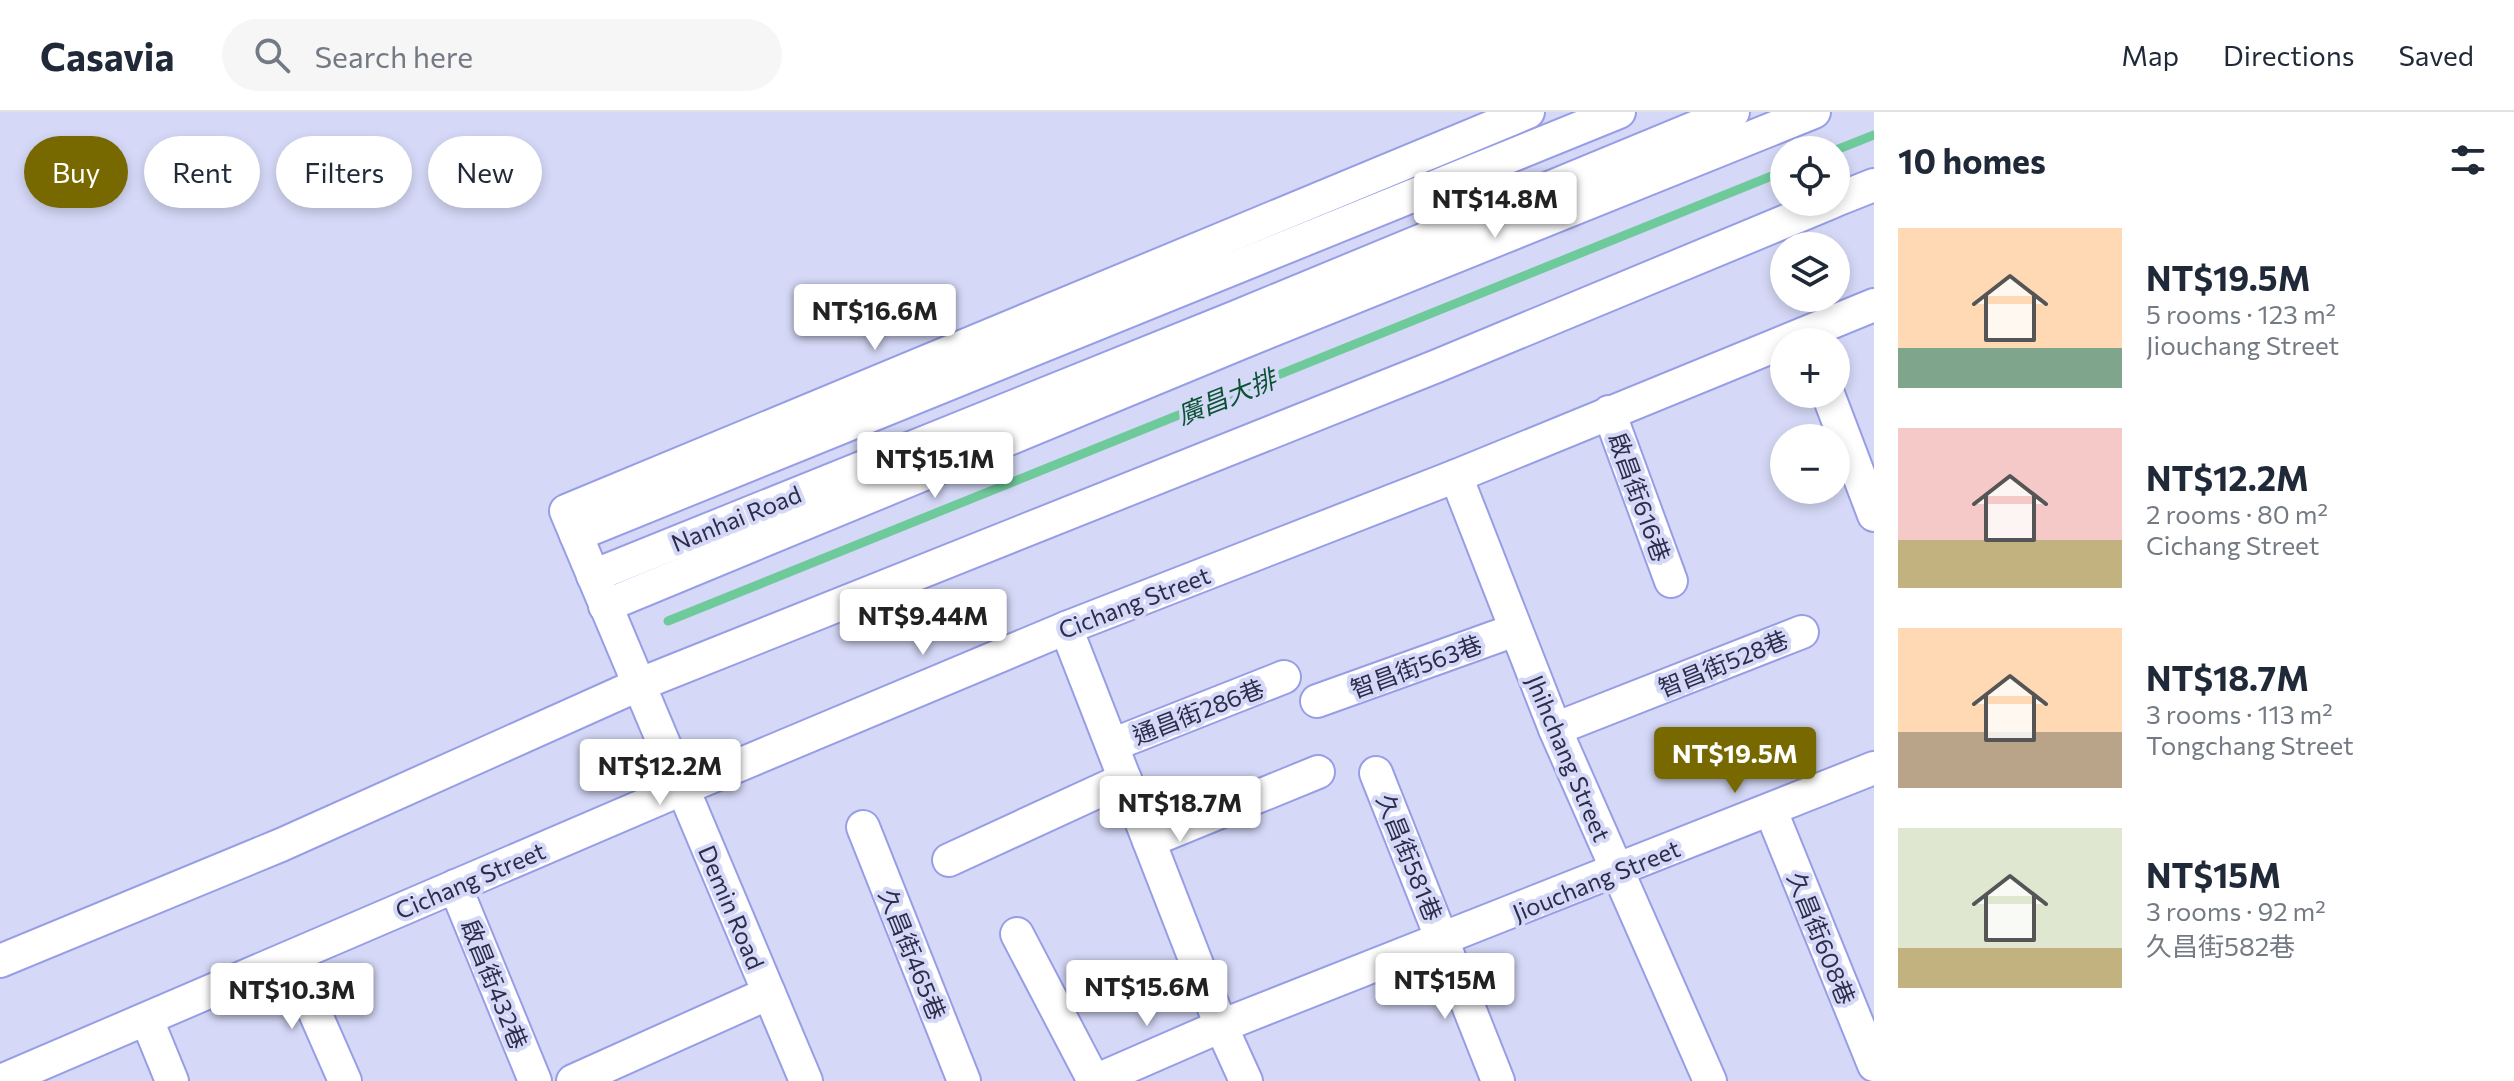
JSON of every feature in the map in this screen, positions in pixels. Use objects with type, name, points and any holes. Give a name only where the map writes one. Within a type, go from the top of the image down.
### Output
[{"type":"street","points":[[1212,260],[1528,112]]},
{"type":"street","points":[[1212,260],[1619,112]]},
{"type":"street","points":[[1240,330],[1733,112]]},
{"type":"street","points":[[1240,330],[1814,112]]},
{"type":"street","points":[[1850,195],[1874,185]]},
{"type":"street","points":[[0,961],[281,845],[638,685],[1437,366],[1798,216]]},
{"type":"street","name":"Demin Road","points":[[806,1081],[571,523],[1212,260]]},
{"type":"street","name":"Cichang Street","points":[[1827,328],[1874,305]]},
{"type":"street","name":"Nanhai Road","points":[[593,576],[1240,330]]},
{"type":"street","name":"Nanhai Road","points":[[605,606],[1240,330]]},
{"type":"street","name":"Cichang Street","points":[[1,1081],[1066,628],[1456,476],[1609,412],[1770,352]]},
{"type":"street","points":[[1833,408],[1874,515]]},
{"type":"street","name":"啟昌街616巷","points":[[1609,412],[1671,581]]},
{"type":"street","name":"Jhihchang Street","points":[[1456,476],[1555,729],[1710,1081]]},
{"type":"street","points":[[1066,628],[1221,1026],[1246,1081]]},
{"type":"street","name":"智昌街563巷","points":[[1317,701],[1515,630]]},
{"type":"street","name":"智昌街528巷","points":[[1555,729],[1802,632]]},
{"type":"street","name":"通昌街286巷","points":[[1112,745],[1284,677]]},
{"type":"street","name":"Jiouchang Street","points":[[1094,1081],[1221,1026],[1874,768]]},
{"type":"street","points":[[1149,841],[1318,772]]},
{"type":"street","name":"久昌街581巷","points":[[1376,773],[1498,1081]]},
{"type":"street","points":[[949,860],[1125,779]]},
{"type":"street","name":"久昌街608巷","points":[[1771,811],[1874,1065]]},
{"type":"street","name":"久昌街465巷","points":[[863,827],[964,1081]]},
{"type":"street","name":"啟昌街432巷","points":[[455,886],[535,1081]]},
{"type":"street","points":[[1017,934],[1094,1081]]},
{"type":"street","points":[[291,958],[345,1081]]},
{"type":"street","points":[[573,1081],[769,993]]},
{"type":"street","points":[[147,1020],[172,1081]]},
{"type":"waterway","name":"廣昌大排","points":[[1850,144],[1874,135]]},
{"type":"waterway","name":"廣昌大排","points":[[668,621],[1770,177]]}]
